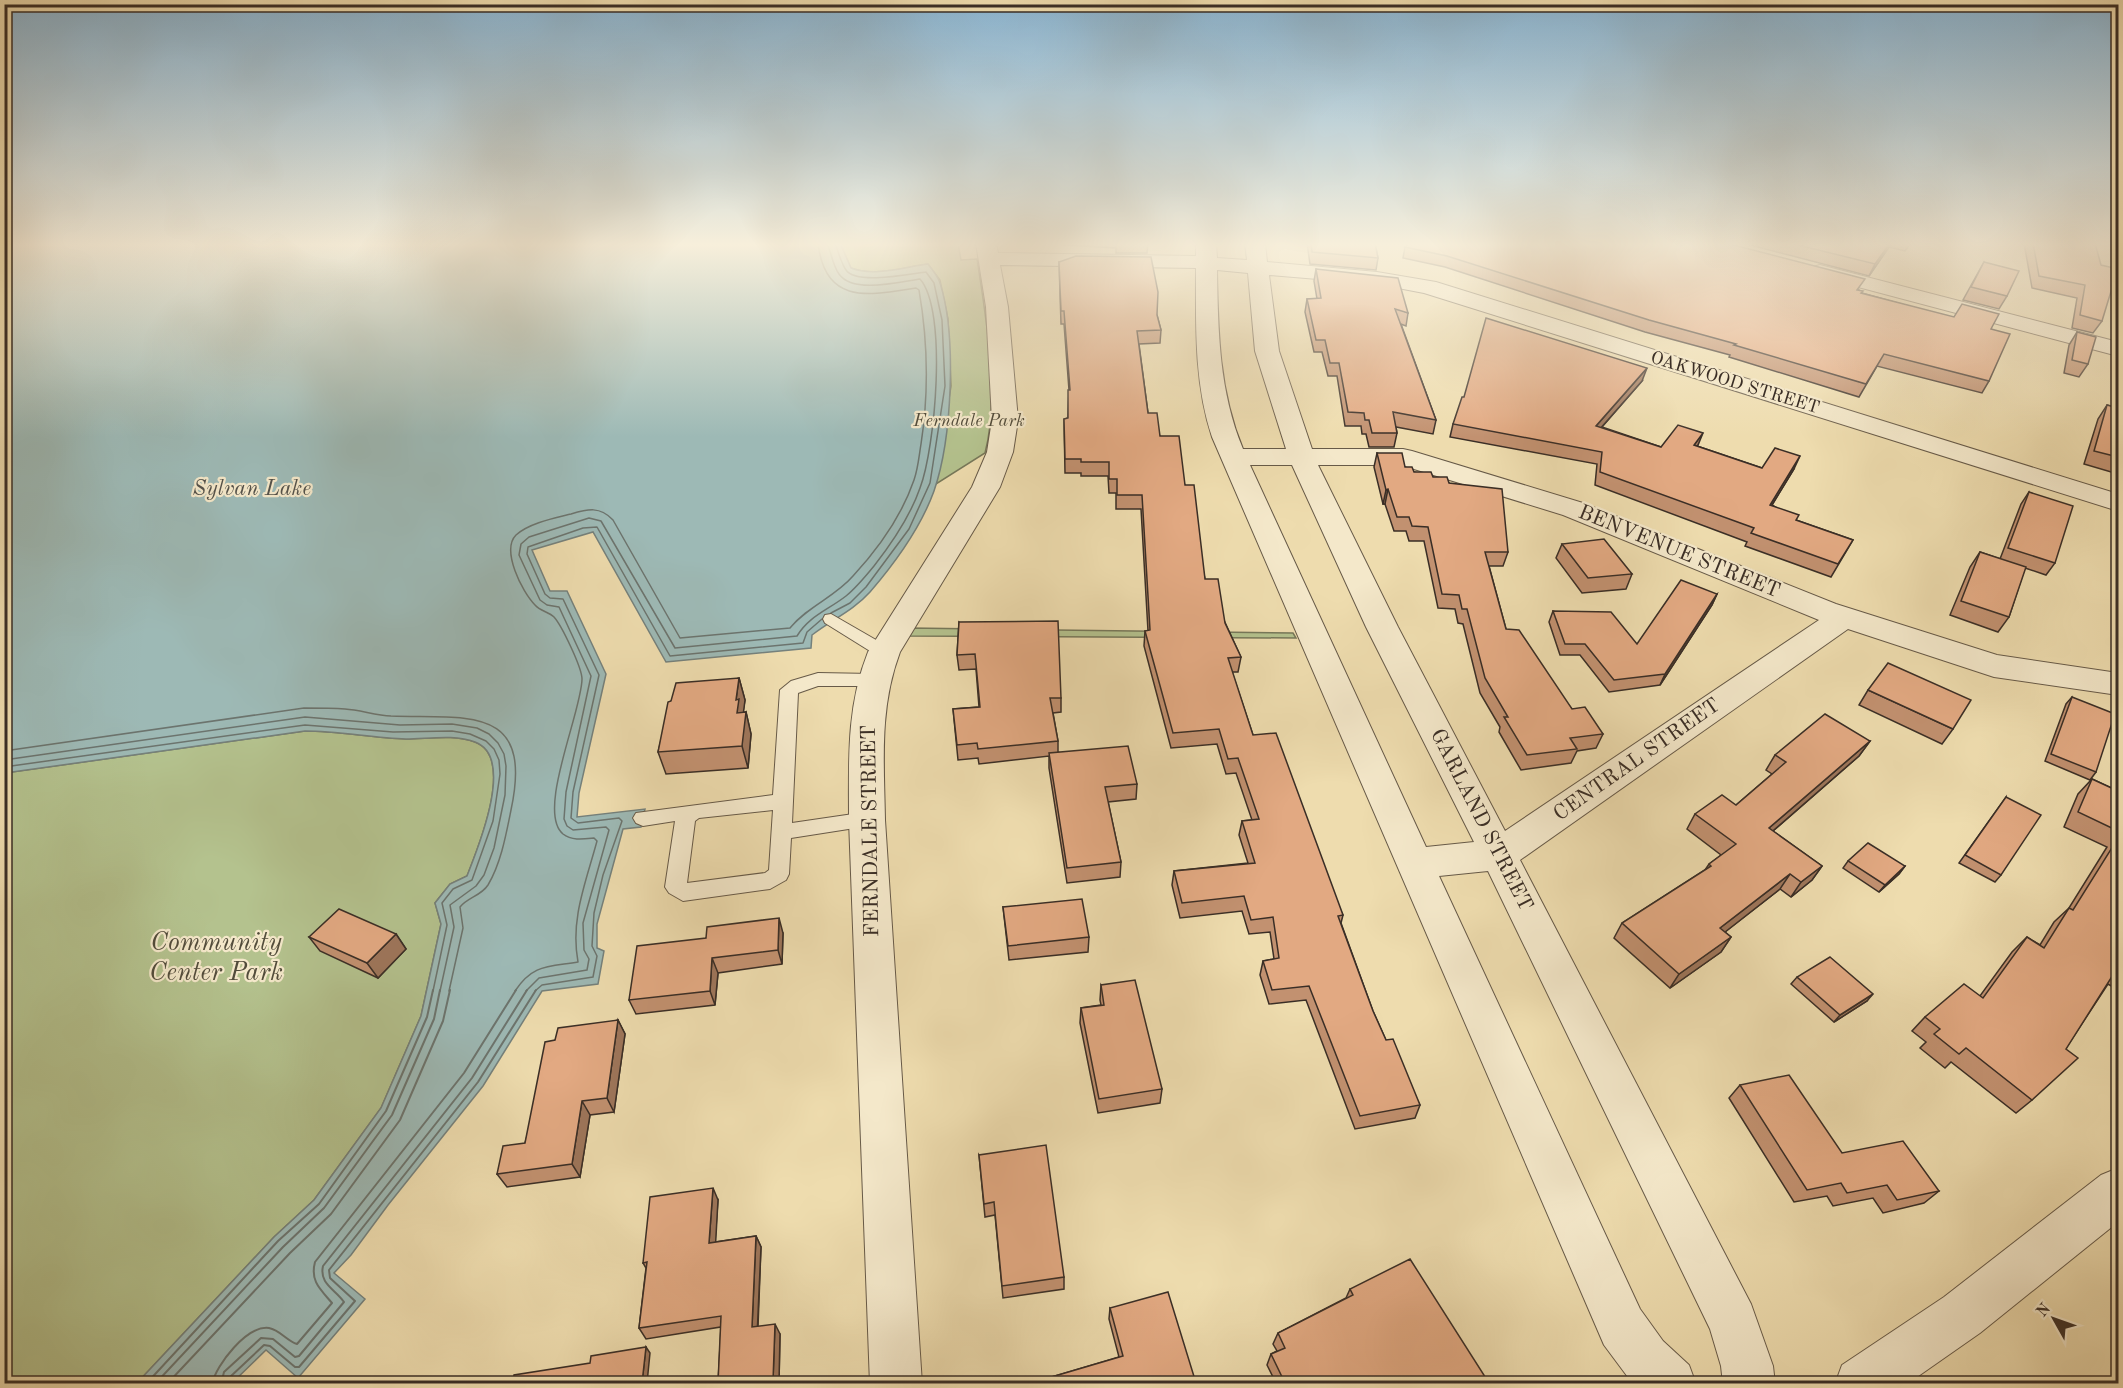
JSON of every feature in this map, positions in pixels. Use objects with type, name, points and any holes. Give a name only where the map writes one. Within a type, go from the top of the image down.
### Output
[{"type":"street","name":"FERNDALE STREET","points":[[896,1383],[867,820],[866,735],[878,666],[902,620],[986,487],[1000,452],[1005,420],[997,308]]},
{"type":"street","points":[[1208,308],[1211,385],[1219,417],[1253,504],[1622,1327],[1645,1359],[1670,1383]]},
{"type":"street","name":"GARLAND STREET","points":[[1262,308],[1267,351],[1301,456],[1382,627],[1733,1322],[1747,1366],[1749,1383]]},
{"type":"street","name":"OAKWOOD STREET","points":[[1495,308],[2118,502]]},
{"type":"street","points":[[1961,308],[2118,349]]},
{"type":"street","name":"BENVENUE STREET","points":[[1234,457],[1403,457],[1573,509],[1844,617],[1994,666],[2118,684]]},
{"type":"street","name":"CENTRAL STREET","points":[[1414,863],[1499,855],[1844,617]]},
{"type":"street","points":[[1861,1383],[1962,1315],[2117,1195]]},
{"type":"lane","points":[[694,811],[686,817],[676,887],[683,892],[770,881],[779,874],[789,690],[797,684],[836,678],[878,666],[831,619]]},
{"type":"lane","points":[[643,818],[783,801]]},
{"type":"lane","points":[[781,832],[867,820]]},
{"type":"green space","name":"Ferndale Park","points":[[946,308],[984,308],[990,357],[991,407],[985,453],[936,484],[951,386]]},
{"type":"green space","points":[[910,628],[1293,633],[1296,638],[905,636]]},
{"type":"green space","name":"Community Center Park","points":[[305,731],[406,739],[467,740],[475,742],[487,751],[493,765],[491,804],[467,876],[450,884],[435,903],[441,924],[421,1016],[381,1108],[314,1200],[274,1237],[137,1383],[5,1384],[5,773]]},
{"type":"water","name":"Sylvan Lake","points":[[5,308],[945,308],[950,358],[948,416],[940,469],[929,504],[915,531],[889,569],[863,599],[812,635],[811,648],[666,662],[593,532],[532,550],[550,591],[567,591],[606,674],[579,793],[577,817],[645,809],[641,827],[623,829],[597,924],[597,948],[604,951],[598,984],[542,991],[483,1086],[351,1255],[334,1273],[365,1299],[298,1378],[266,1350],[232,1383],[137,1383],[274,1237],[314,1200],[381,1108],[421,1016],[441,924],[435,903],[450,884],[467,876],[485,825],[493,784],[493,765],[487,751],[475,742],[450,738],[406,739],[305,731],[5,773]]},
{"type":"building","points":[[1061,308],[1157,308],[1161,330],[1137,331],[1148,413],[1157,413],[1160,436],[1179,436],[1185,485],[1194,485],[1205,579],[1218,579],[1225,623],[1241,657],[1228,658],[1253,735],[1276,733],[1343,915],[1338,916],[1373,1011],[1386,1040],[1393,1039],[1420,1105],[1360,1116],[1309,986],[1272,990],[1263,961],[1279,958],[1273,917],[1251,920],[1244,896],[1182,903],[1174,871],[1255,863],[1242,821],[1259,819],[1238,758],[1228,759],[1219,729],[1173,733],[1145,631],[1150,630],[1142,495],[1117,495],[1117,479],[1109,479],[1109,462],[1081,462],[1081,459],[1065,459],[1064,419],[1068,418],[1068,390],[1070,390],[1064,311],[1061,311]]},
{"type":"building","points":[[1309,308],[1407,308],[1408,313],[1395,309],[1436,420],[1393,412],[1397,433],[1372,433],[1369,420],[1365,420],[1364,413],[1348,412],[1339,363],[1330,363],[1325,340],[1316,340]]},
{"type":"building","points":[[1610,308],[1918,308],[1954,317],[1960,308],[1976,308],[1999,314],[1991,329],[2010,334],[1989,381],[1884,354],[1866,384]]},
{"type":"building","points":[[2081,308],[2106,308],[2102,321],[2080,315]]},
{"type":"building","points":[[1486,318],[1647,368],[1596,426],[1661,447],[1678,425],[1703,433],[1694,445],[1762,468],[1775,448],[1800,456],[1770,505],[1799,515],[1796,520],[1853,540],[1838,564],[1751,533],[1754,528],[1600,472],[1602,452],[1453,424],[1462,397],[1464,397]]},
{"type":"building","points":[[2077,332],[2096,337],[2088,364],[2072,360]]},
{"type":"building","points":[[2107,405],[2118,408],[2118,457],[2094,451]]},
{"type":"building","points":[[1377,453],[1402,453],[1405,467],[1412,467],[1414,472],[1431,472],[1433,477],[1447,477],[1449,483],[1502,489],[1508,552],[1485,552],[1506,629],[1519,630],[1572,709],[1585,707],[1603,734],[1570,738],[1577,749],[1527,755],[1504,717],[1508,717],[1485,678],[1467,609],[1462,609],[1459,595],[1442,594],[1428,527],[1412,526],[1409,517],[1397,517],[1388,489],[1386,490]]},
{"type":"building","points":[[2029,492],[2073,506],[2055,563],[2008,548]]},
{"type":"building","points":[[1604,539],[1632,574],[1588,578],[1562,544]]},
{"type":"building","points":[[1980,552],[2026,567],[2009,617],[1961,601]]},
{"type":"building","points":[[1681,580],[1717,594],[1665,674],[1614,680],[1585,644],[1565,644],[1553,611],[1611,612],[1637,644]]},
{"type":"building","points":[[1058,621],[1061,698],[1050,698],[1058,741],[978,749],[977,743],[957,745],[953,709],[980,707],[975,654],[957,655],[959,622]]},
{"type":"building","points":[[1888,663],[1971,700],[1953,729],[1868,690]]},
{"type":"building","points":[[739,678],[737,713],[746,712],[742,746],[658,752],[668,702],[671,701],[676,683]]},
{"type":"building","points":[[2072,697],[2115,714],[2096,772],[2051,754]]},
{"type":"building","points":[[1825,714],[1870,741],[1769,828],[1822,866],[1801,882],[1790,874],[1720,928],[1731,937],[1679,974],[1622,923],[1711,866],[1709,864],[1736,844],[1695,814],[1722,795],[1736,805],[1786,762],[1775,755]]},
{"type":"building","points":[[1128,746],[1137,784],[1105,787],[1121,862],[1067,868],[1049,753]]},
{"type":"building","points":[[2092,779],[2118,791],[2118,831],[2078,812]]},
{"type":"building","points":[[2006,797],[2041,815],[2001,875],[1965,855]]},
{"type":"building","points":[[2118,838],[2118,967],[2066,1049],[2078,1058],[2032,1100],[1966,1048],[1959,1054],[1934,1034],[1940,1029],[1925,1017],[1964,984],[1983,998],[2027,937],[2044,948],[2069,908],[2073,910]]},
{"type":"building","points":[[1868,843],[1905,866],[1885,885],[1848,861]]},
{"type":"building","points":[[1082,899],[1089,937],[1008,946],[1003,907]]},
{"type":"building","points":[[339,909],[396,934],[367,963],[309,937]]},
{"type":"building","points":[[779,918],[778,950],[712,958],[710,991],[629,1000],[637,946],[706,938],[707,927]]},
{"type":"building","points":[[1830,957],[1873,994],[1840,1015],[1797,977]]},
{"type":"building","points":[[1135,980],[1162,1089],[1099,1099],[1081,1008],[1104,1005],[1101,985]]},
{"type":"building","points":[[618,1020],[607,1098],[582,1101],[572,1164],[497,1174],[503,1146],[525,1143],[545,1042],[555,1040],[558,1028]]},
{"type":"building","points":[[1789,1075],[1842,1153],[1903,1141],[1939,1191],[1897,1200],[1887,1185],[1847,1193],[1841,1183],[1807,1190],[1740,1085]]},
{"type":"building","points":[[1046,1145],[1064,1277],[1002,1286],[994,1202],[984,1204],[979,1155]]},
{"type":"building","points":[[713,1188],[709,1243],[756,1236],[752,1327],[775,1324],[773,1381],[718,1383],[721,1316],[639,1328],[647,1262],[643,1263],[650,1197]]},
{"type":"building","points":[[1410,1259],[1489,1383],[1285,1383],[1271,1354],[1285,1348],[1278,1333],[1353,1295],[1350,1289]]},
{"type":"building","points":[[1168,1292],[1196,1383],[1050,1383],[1048,1378],[1123,1356],[1110,1308]]},
{"type":"building","points":[[646,1347],[642,1383],[513,1383],[514,1375],[590,1363],[591,1356]]}]
